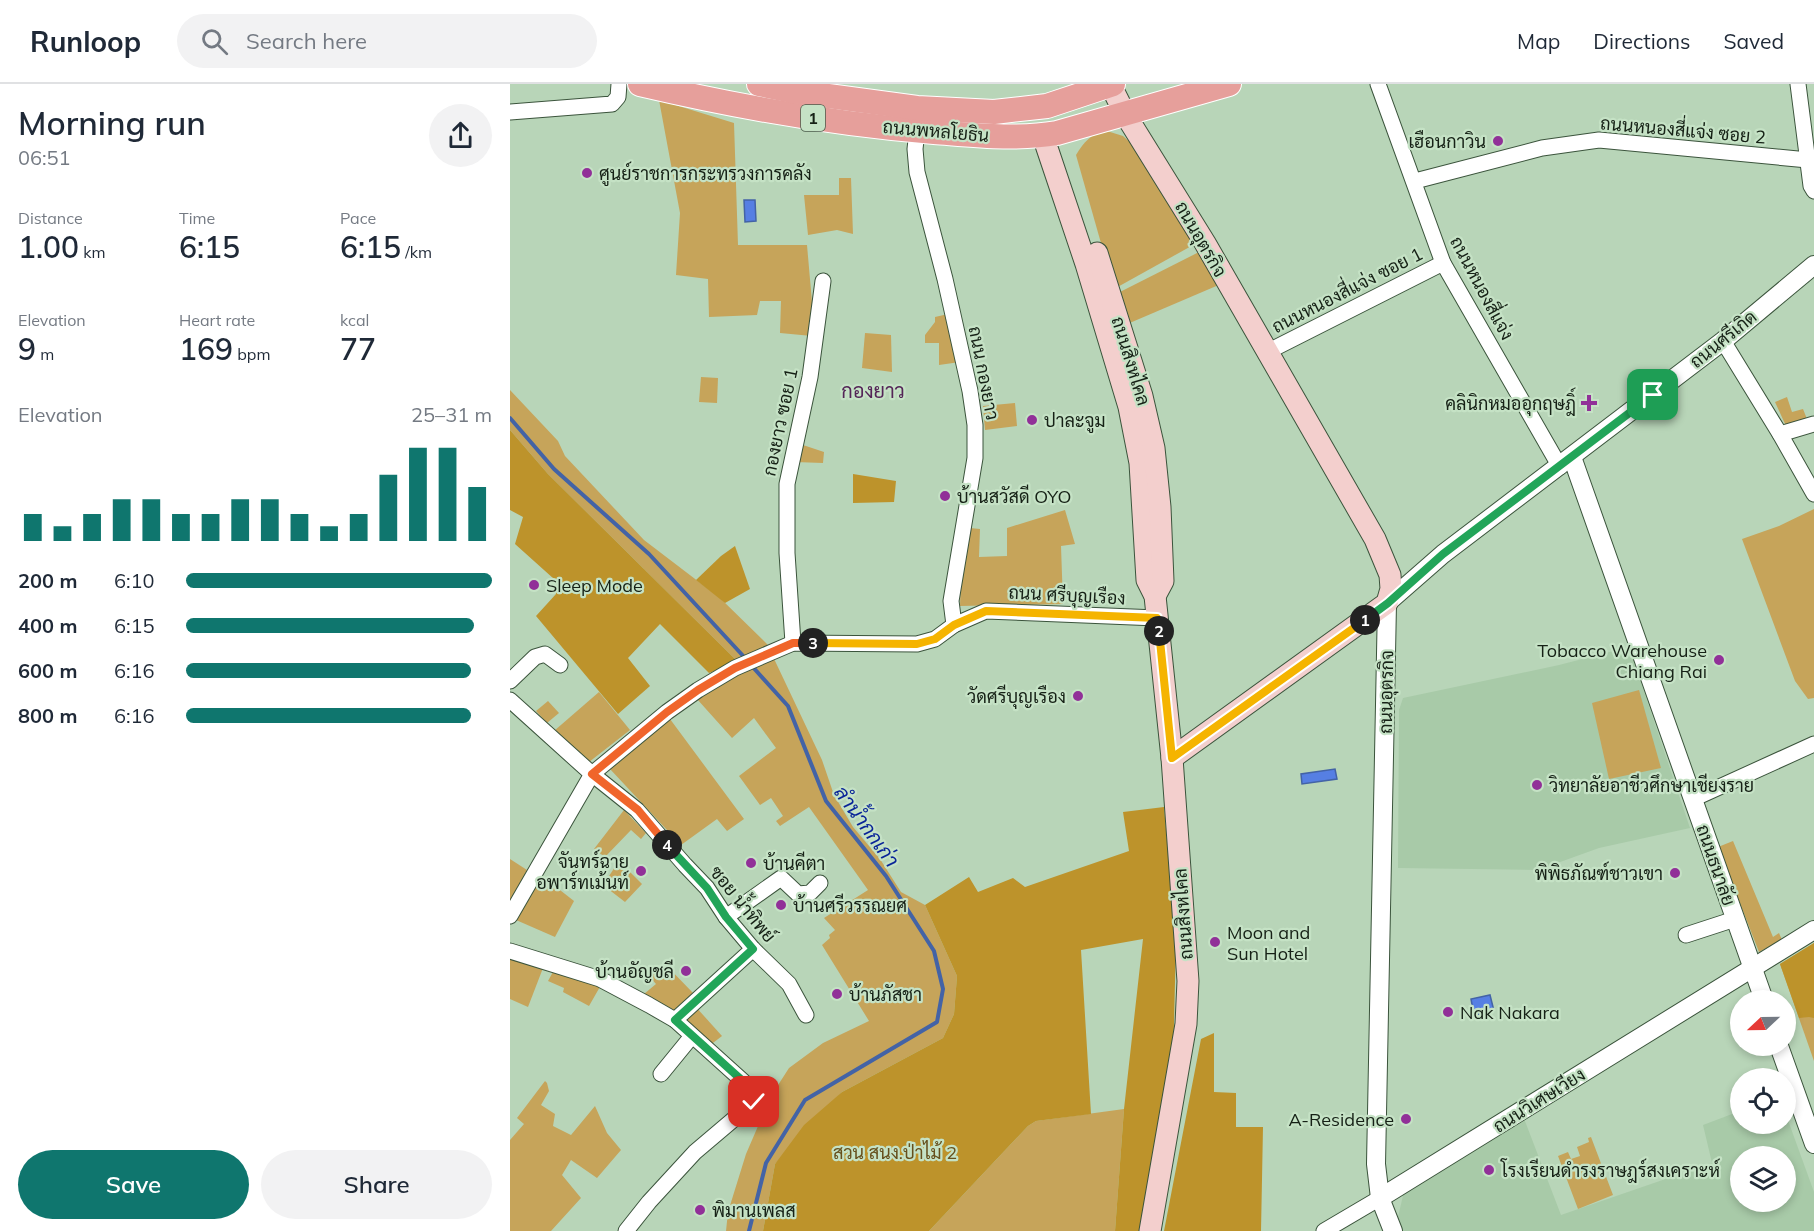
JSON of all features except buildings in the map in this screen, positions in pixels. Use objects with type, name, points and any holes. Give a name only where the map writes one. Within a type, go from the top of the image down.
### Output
[{"type":"main road","name":"ถนนพหลโยธิน","points":[[640,84],[778,114],[989,136],[1050,134],[1229,84]]},
{"type":"main road","name":"ถนนพหลโยธิน","points":[[759,84],[792,91],[917,108],[994,112],[1040,107],[1111,84]]},
{"type":"main road","name":"ถนนอุตรกิจ","points":[[1111,84],[1125,114],[1205,243],[1376,539],[1390,574],[1391,589],[1388,603]]},
{"type":"main road","points":[[1040,107],[1050,134]]},
{"type":"main road","name":"ถนนสิงหไคล","points":[[1050,134],[1139,385],[1154,447],[1160,507],[1163,581],[1155,596],[1172,758],[1188,981],[1186,1024],[1150,1231]]},
{"type":"main road","name":"ถนนศรีเกิด","points":[[1172,758],[1388,603]]},
{"type":"street","points":[[510,112],[612,104],[618,97],[619,84]]},
{"type":"street","name":"ถนนหนองสี่แจ่ง","points":[[1378,84],[1443,263],[1566,462]]},
{"type":"street","points":[[1798,84],[1811,186],[1814,191]]},
{"type":"street","name":"ถนน กองยาว","points":[[917,130],[915,149],[917,172],[945,279],[975,425],[975,458],[951,601],[954,625]]},
{"type":"street","name":"ถนนหนองสี่แจ่ง ซอย 2","points":[[1415,181],[1542,147],[1599,140],[1808,160]]},
{"type":"street","name":"ถนนหนองสี่แจ่ง ซอย 1","points":[[1267,352],[1443,263]]},
{"type":"street","name":"ถนนศรีเกิด","points":[[1388,603],[1443,554],[1723,341],[1814,265]]},
{"type":"street","name":"กองยาว ซอย 1","points":[[793,643],[787,553],[787,484],[810,377],[823,281]]},
{"type":"street","points":[[1723,341],[1814,494]]},
{"type":"street","points":[[1780,434],[1814,424]]},
{"type":"street","name":"ถนนธนาลัย","points":[[1566,462],[1693,800],[1760,990]]},
{"type":"street","name":"ถนนอุตรกิจ","points":[[1388,603],[1376,1164],[1380,1198],[1394,1231]]},
{"type":"street","name":"ถนน ศรีบุญเรือง","points":[[510,916],[592,774],[667,712],[735,668],[793,643],[917,644],[935,639],[954,625],[986,611],[1157,618]]},
{"type":"street","points":[[510,681],[539,654],[545,654],[560,665]]},
{"type":"street","points":[[510,700],[592,774]]},
{"type":"street","points":[[1693,800],[1814,744]]},
{"type":"street","name":"ซอย น้ำทิพย์","points":[[592,774],[638,810],[707,888],[726,917],[753,949],[789,984],[806,1015]]},
{"type":"street","points":[[726,917],[781,878],[798,894],[810,893],[820,883]]},
{"type":"street","points":[[1686,935],[1735,919]]},
{"type":"street","name":"ถนนวิเศษเวียง","points":[[1324,1231],[1814,930]]},
{"type":"street","points":[[675,1020],[753,949]]},
{"type":"street","points":[[510,951],[600,979],[675,1020],[755,1092],[757,1097],[754,1102],[695,1152],[626,1231]]},
{"type":"street","points":[[661,1074],[692,1036]]},
{"type":"street","points":[[1783,1056],[1814,1144]]},
{"type":"shaded area","points":[[659,100],[734,123],[738,245],[807,245],[812,302],[812,336],[780,333],[781,301],[760,301],[757,315],[709,317],[708,279],[676,275],[680,213]]},
{"type":"shaded area","points":[[1107,131],[1123,136],[1133,145],[1195,244],[1114,289],[1076,155],[1088,139]]},
{"type":"shaded area","points":[[839,178],[851,178],[853,234],[837,230],[808,235],[804,195],[839,195]]},
{"type":"shaded area","points":[[1203,250],[1221,284],[1125,325],[1116,294]]},
{"type":"shaded area","points":[[948,314],[960,362],[939,365],[939,343],[925,343],[925,335],[935,322],[935,317]]},
{"type":"shaded area","points":[[865,333],[891,335],[892,372],[862,368]]},
{"type":"shaded area","points":[[701,377],[718,378],[717,403],[699,402]]},
{"type":"shaded area","points":[[510,390],[558,441],[565,456],[644,540],[720,598],[767,644],[822,760],[834,795],[853,827],[880,859],[901,892],[925,905],[957,976],[954,1014],[943,1038],[842,1092],[775,1164],[763,1231],[726,1231],[728,1212],[746,1154],[771,1096],[789,1068],[823,1043],[869,1021],[822,945],[835,930],[824,918],[868,890],[809,807],[780,826],[776,821],[783,816],[771,798],[760,805],[739,776],[776,748],[754,718],[732,738],[697,699],[742,666],[548,474],[510,430]]},
{"type":"shaded area","points":[[1787,397],[1792,412],[1803,409],[1807,419],[1786,426],[1775,402]]},
{"type":"shaded area","points":[[1015,403],[1017,426],[985,430],[983,406]]},
{"type":"shaded area","points":[[800,444],[824,452],[823,463],[795,462]]},
{"type":"shaded area","points":[[1814,509],[1814,698],[1808,699],[1795,681],[1742,539],[1779,526]]},
{"type":"shaded area","points":[[1065,510],[1075,544],[1061,546],[1063,604],[960,606],[961,571],[970,528],[980,529],[979,557],[1007,556],[1007,528]]},
{"type":"shaded area","name":"วิทยาลัยอาชีวศึกษาเชียงราย","points":[[1629,647],[1690,828],[1599,848],[1538,870],[1398,868],[1399,710],[1403,698],[1559,665]]},
{"type":"shaded area","points":[[1639,690],[1661,768],[1609,779],[1592,703]]},
{"type":"shaded area","points":[[599,692],[630,730],[589,762],[554,731]]},
{"type":"shaded area","points":[[548,701],[559,713],[547,723],[536,711]]},
{"type":"shaded area","points":[[670,719],[744,819],[727,831],[717,819],[681,845],[610,769]]},
{"type":"shaded area","points":[[624,810],[646,833],[641,839],[631,830],[605,857],[594,849]]},
{"type":"shaded area","points":[[1733,841],[1773,937],[1779,933],[1782,940],[1759,952],[1718,847]]},
{"type":"shaded area","points":[[510,859],[527,870],[510,902]]},
{"type":"shaded area","points":[[619,861],[642,884],[625,902],[603,885]]},
{"type":"shaded area","points":[[542,876],[574,901],[555,937],[516,920]]},
{"type":"shaded area","points":[[1814,943],[1814,1061],[1796,1010],[1796,990],[1789,990],[1780,964]]},
{"type":"shaded area","points":[[510,956],[543,968],[528,1007],[510,999]]},
{"type":"shaded area","points":[[664,963],[695,995],[673,1015],[644,994],[656,984],[649,976]]},
{"type":"shaded area","points":[[554,970],[601,985],[589,1006],[563,992],[564,988],[548,981]]},
{"type":"shaded area","points":[[695,1006],[722,1036],[709,1046],[679,1020]]},
{"type":"shaded area","points":[[545,1081],[549,1091],[541,1105],[555,1114],[553,1126],[571,1135],[595,1106],[607,1133],[621,1150],[597,1178],[571,1160],[562,1175],[581,1198],[551,1231],[510,1231],[510,1140],[524,1124],[517,1118]]},
{"type":"shaded area","points":[[1124,1109],[1115,1231],[929,1231],[1028,1126],[1036,1121]]},
{"type":"shaded area","name":"โรงเรียนดำรงราษฎร์สงเคราะห์","points":[[1730,1115],[1730,1134],[1793,1134],[1814,1192],[1814,1231],[1403,1231],[1398,1217],[1405,1187],[1523,1116],[1561,1215],[1712,1163],[1703,1125]]},
{"type":"shaded area","points":[[1591,1137],[1613,1195],[1578,1209],[1558,1156],[1568,1152],[1571,1159],[1580,1156],[1577,1147],[1589,1142],[1588,1138]]},
{"type":"green space","points":[[510,430],[548,474],[738,662],[709,673],[660,624],[628,658],[650,686],[618,714],[536,616],[556,594],[554,579],[515,544],[523,517],[510,510]]},
{"type":"green space","points":[[853,474],[896,481],[894,502],[853,503]]},
{"type":"green space","points":[[735,546],[750,589],[725,603],[696,580]]},
{"type":"green space","name":"สวน สนง.ป่าไม้ 2","points":[[1164,807],[1176,942],[1172,1103],[1151,1231],[1115,1231],[1124,1109],[1143,939],[1081,950],[1091,1114],[1036,1121],[1028,1126],[929,1231],[763,1231],[775,1164],[804,1125],[842,1092],[943,1038],[954,1014],[957,976],[925,905],[969,877],[978,892],[1013,878],[1025,887],[1129,851],[1123,812]]},
{"type":"green space","points":[[1814,943],[1814,1018],[1799,1018],[1796,1009],[1796,990],[1789,990],[1780,964]]},
{"type":"green space","points":[[1214,1033],[1214,1092],[1236,1093],[1236,1127],[1263,1127],[1261,1231],[1164,1231],[1201,1039]]},
{"type":"water","points":[[744,200],[755,200],[756,221],[745,222]]},
{"type":"water","points":[[1335,769],[1337,779],[1302,784],[1301,774]]},
{"type":"water","points":[[1490,995],[1494,1011],[1474,1015],[1471,999]]},
{"type":"waterway","name":"ลำน้ำกกเก่า","points":[[510,418],[554,469],[649,554],[746,659]]},
{"type":"waterway","name":"ลำน้ำกกเก่า","points":[[749,1231],[766,1163],[805,1100],[937,1022],[943,989],[934,951],[886,876],[826,801],[788,706],[751,665]]},
{"type":"place","name":"เฮือนกาวิน","points":[[1498,141]]},
{"type":"place","name":"ศูนย์ราชการกระทรวงการคลัง","points":[[587,173]]},
{"type":"place","name":"คลินิกหมออุกฤษฎิ์","points":[[1589,403]]},
{"type":"place","name":"ปาละจูม","points":[[1032,420]]},
{"type":"place","name":"บ้านสวัสดี OYO","points":[[945,496]]},
{"type":"place","name":"Sleep Mode","points":[[534,585]]},
{"type":"place","name":"Tobacco Warehouse Chiang Rai","points":[[1719,660]]},
{"type":"place","name":"วัดศรีบุญเรือง","points":[[1078,696]]},
{"type":"place","name":"วิทยาลัยอาชีวศึกษาเชียงราย","points":[[1537,785]]},
{"type":"place","name":"บ้านคีตา","points":[[751,863]]},
{"type":"place","name":"จันทร์ฉาย อพาร์ทเม้นท์","points":[[641,871]]},
{"type":"place","name":"พิพิธภัณฑ์ชาวเขา","points":[[1675,873]]},
{"type":"place","name":"บ้านศรีวรรณยศ","points":[[781,905]]},
{"type":"place","name":"Moon and Sun Hotel","points":[[1215,942]]},
{"type":"place","name":"บ้านอัญชลี","points":[[686,971]]},
{"type":"place","name":"บ้านภัสชา","points":[[837,994]]},
{"type":"place","name":"Nak Nakara","points":[[1448,1012]]},
{"type":"place","name":"A-Residence","points":[[1406,1119]]},
{"type":"place","name":"โรงเรียนดำรงราษฎร์สงเคราะห์","points":[[1489,1170]]},
{"type":"place","name":"พิมานเพลส","points":[[700,1210]]},
{"type":"district","name":"กองยาว","points":[[873,390]]},
{"type":"route","points":[[754,1102],[757,1097],[755,1092],[675,1020],[753,949],[726,917],[707,888],[638,810],[592,774],[667,712],[735,668],[793,643],[917,644],[935,639],[954,625],[986,611],[1157,618],[1172,758],[1388,603],[1443,554],[1653,395]]}]
